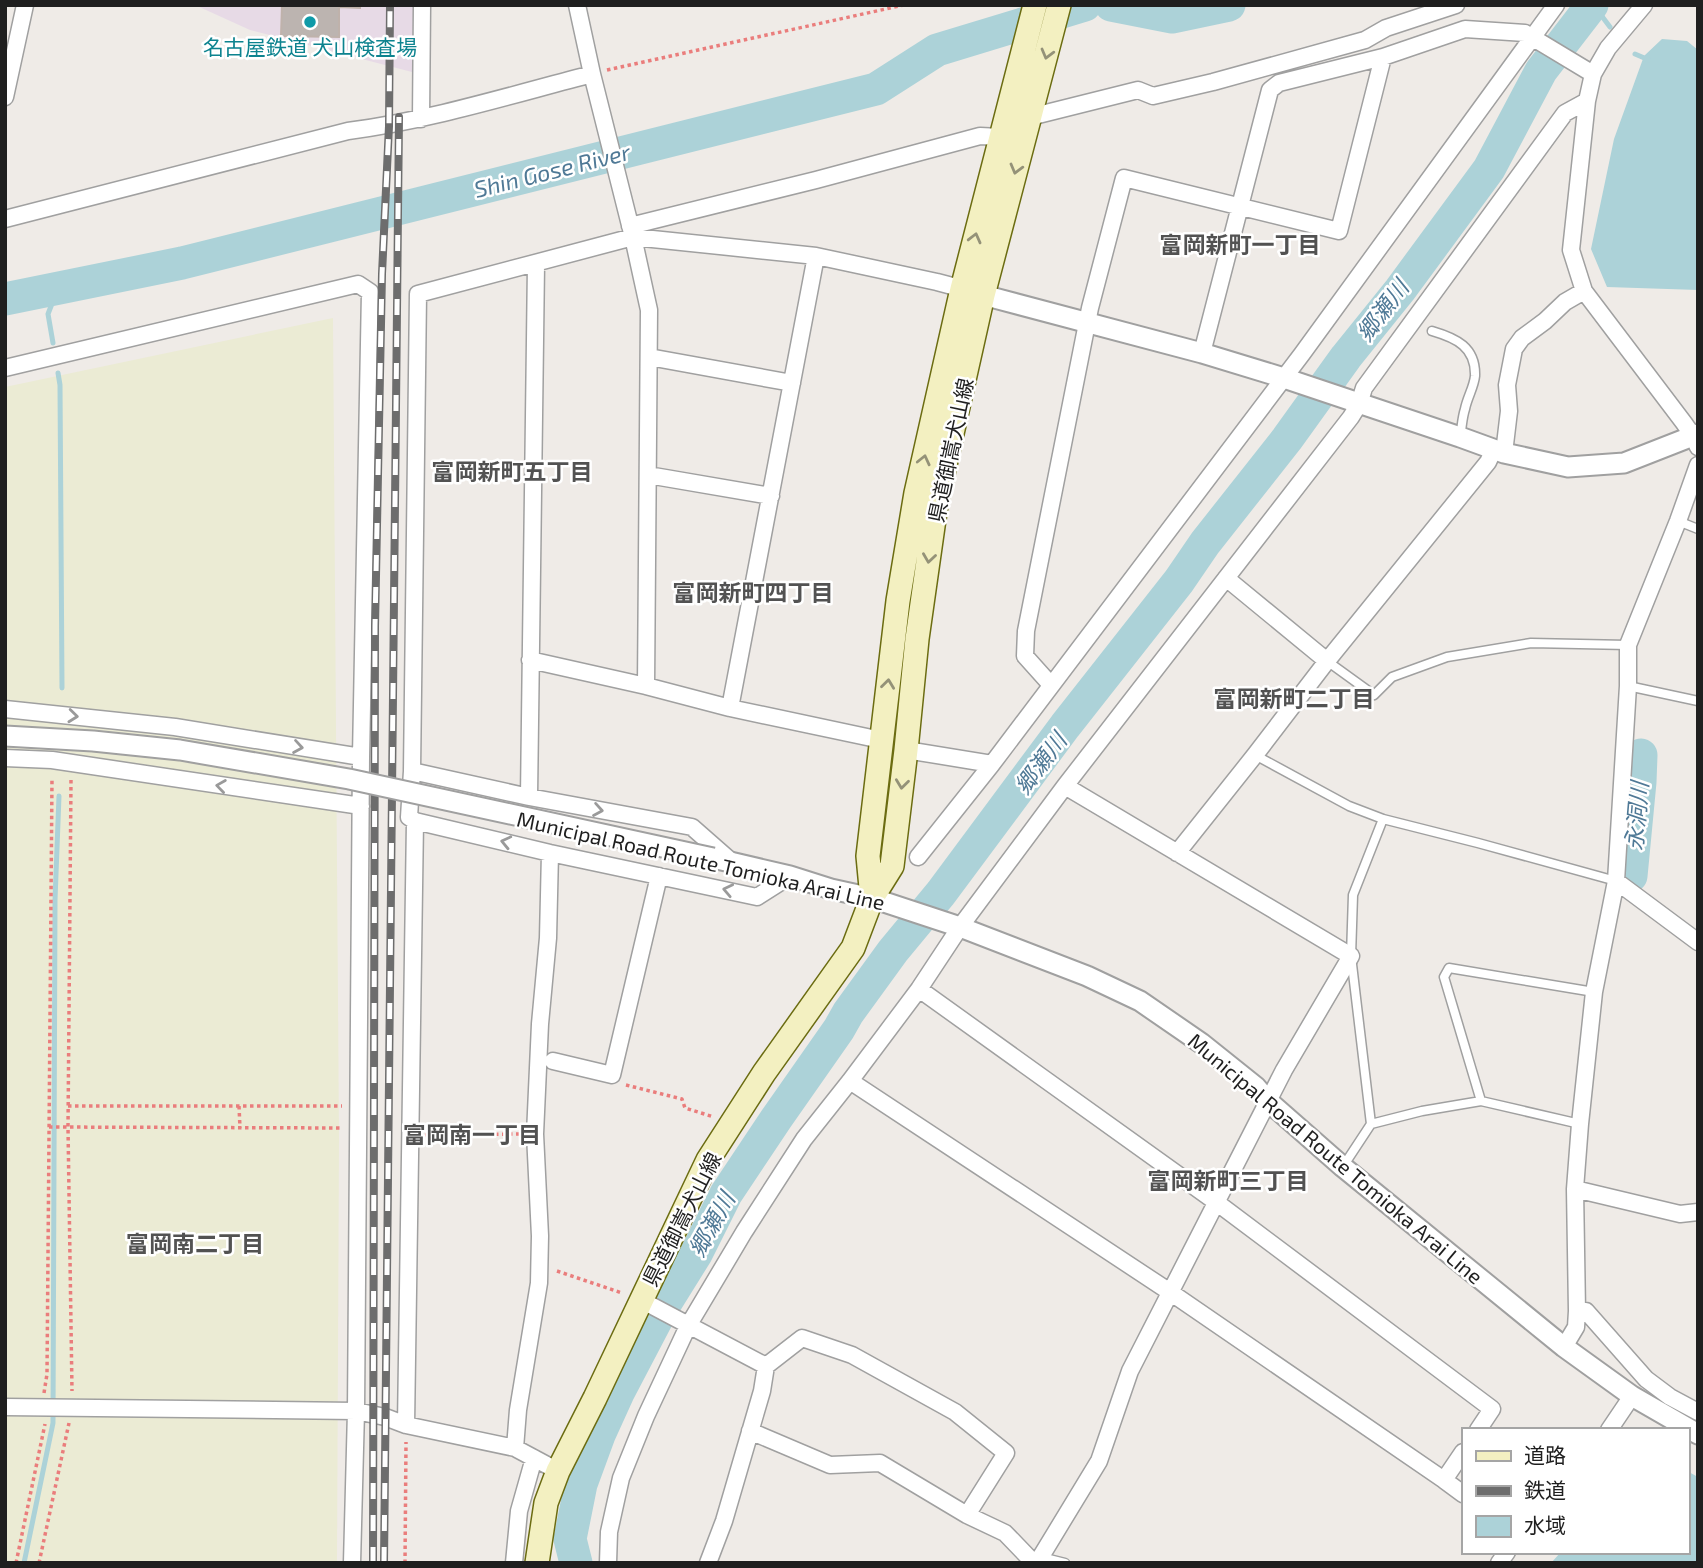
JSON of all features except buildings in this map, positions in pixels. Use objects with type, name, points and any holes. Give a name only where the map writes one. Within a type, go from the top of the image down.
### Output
[{"type":"main road","name":"県道御嵩犬山線","points":[[537,1563],[546,1503],[558,1471],[708,1160],[764,1073],[853,948],[872,898],[892,866],[917,639],[936,505],[1000,137],[1035,5]]},
{"type":"main road","name":"県道御嵩犬山線","points":[[872,898],[868,856],[898,601],[916,493],[973,292],[1032,110],[1059,5]]},
{"type":"street","points":[[5,97],[25,5]]},
{"type":"street","points":[[421,118],[422,5]]},
{"type":"street","points":[[577,5],[649,310],[646,686]]},
{"type":"street","points":[[1032,110],[1139,90],[1153,96],[1213,82],[1365,40],[1385,28],[1456,5]]},
{"type":"street","points":[[918,857],[992,764],[1284,378],[1556,5]]},
{"type":"street","points":[[632,232],[816,256],[937,282],[1202,353],[1499,451],[1568,467],[1624,463],[1696,439],[1584,291],[1571,250],[1589,71],[1644,5]]},
{"type":"street","points":[[1202,353],[1270,90],[1279,83],[1383,57],[1465,29],[1525,33],[1589,71]]},
{"type":"street","points":[[1051,685],[1025,656],[1026,631],[1087,322],[1124,178],[1339,231],[1383,57]]},
{"type":"street","points":[[5,219],[348,131],[389,126],[592,74]]},
{"type":"street","points":[[608,1563],[609,1532],[621,1478],[646,1416],[688,1326],[803,1139],[919,989],[960,927],[1065,786],[1352,417],[1364,388],[1564,113],[1587,101]]},
{"type":"street","points":[[790,876],[757,897],[550,853],[415,821],[409,817],[412,771],[418,294],[536,264],[632,232],[980,136],[1000,137]]},
{"type":"street","points":[[730,708],[816,256]]},
{"type":"street","points":[[528,797],[536,264]]},
{"type":"street","points":[[5,368],[358,284],[370,292],[361,757],[356,1412],[352,1563]]},
{"type":"street","points":[[1177,853],[1327,661],[1499,451],[1509,411],[1507,385],[1514,349],[1522,338],[1565,302],[1584,291]]},
{"type":"street","points":[[649,357],[792,383]]},
{"type":"street","points":[[1564,1347],[1576,1327],[1575,1189],[1580,1124],[1594,992],[1616,881],[1629,645],[1698,464]]},
{"type":"street","points":[[648,475],[771,496]]},
{"type":"street","points":[[1226,578],[1327,661]]},
{"type":"street","points":[[530,660],[730,708],[881,740]]},
{"type":"street","points":[[5,709],[175,727],[361,757]]},
{"type":"street","name":"Municipal Road Route Tomioka Arai Line","points":[[5,736],[180,750],[349,779],[713,858],[872,898],[960,927],[1087,976],[1140,1001],[1201,1044],[1256,1087],[1269,1102],[1343,1167],[1564,1347],[1632,1396],[1688,1428]]},
{"type":"street","points":[[906,750],[992,764]]},
{"type":"street","points":[[5,758],[52,761],[361,806]]},
{"type":"street","points":[[412,771],[528,797],[692,827],[733,863]]},
{"type":"street","points":[[750,1431],[830,1465],[880,1463],[967,1515],[1005,1533],[1037,1561],[1099,1461],[1130,1371],[1284,1070],[1351,956],[1065,786]]},
{"type":"street","points":[[406,1425],[415,821]]},
{"type":"street","points":[[514,1448],[539,1283],[540,1236],[535,1134],[540,1024],[548,939],[550,853]]},
{"type":"street","points":[[552,1061],[612,1075],[659,876]]},
{"type":"street","points":[[1616,881],[1698,942]]},
{"type":"street","points":[[919,989],[1216,1202],[1492,1409],[1479,1428]]},
{"type":"street","points":[[850,1081],[1170,1292],[1462,1493]]},
{"type":"street","points":[[1575,1189],[1680,1214],[1698,1212]]},
{"type":"street","points":[[641,1300],[766,1366]]},
{"type":"street","points":[[1577,1311],[1586,1311],[1646,1379],[1670,1397],[1698,1412]]},
{"type":"street","points":[[708,1563],[724,1521],[762,1391],[766,1366],[802,1338],[852,1355],[955,1412],[1006,1453],[967,1515]]},
{"type":"street","points":[[1610,1428],[1632,1396]]},
{"type":"street","points":[[5,1407],[356,1412],[514,1448],[558,1471]]},
{"type":"street","points":[[1444,1480],[1462,1453]]},
{"type":"street","points":[[514,1563],[519,1511],[534,1458]]},
{"type":"lane","points":[[1432,331],[1464,345],[1473,359],[1475,377],[1465,408],[1460,437]]},
{"type":"lane","points":[[1678,521],[1698,529]]},
{"type":"lane","points":[[1327,661],[1374,695],[1392,677],[1447,657],[1531,643],[1629,645]]},
{"type":"lane","points":[[1628,686],[1698,701]]},
{"type":"lane","points":[[1255,755],[1349,806],[1383,819],[1616,881]]},
{"type":"lane","points":[[1343,1167],[1371,1124],[1351,956],[1353,895],[1383,819]]},
{"type":"lane","points":[[1481,1101],[1444,978],[1449,968],[1594,992]]},
{"type":"lane","points":[[1371,1124],[1422,1111],[1481,1101],[1580,1124]]},
{"type":"lane","points":[[1037,1561],[1065,1563]]},
{"type":"path","points":[[592,74],[904,5]]},
{"type":"path","points":[[52,761],[47,1374],[56,1408]]},
{"type":"path","points":[[39,1563],[56,1408],[68,1127],[71,764]]},
{"type":"path","points":[[612,1075],[616,1083],[682,1099],[685,1108],[733,1122]]},
{"type":"path","points":[[68,1106],[358,1106]]},
{"type":"path","points":[[239,1106],[240,1128]]},
{"type":"path","points":[[49,1127],[358,1128]]},
{"type":"path","points":[[411,1135],[535,1134]]},
{"type":"path","points":[[553,1270],[641,1300]]},
{"type":"path","points":[[16,1563],[46,1421],[56,1408]]},
{"type":"path","points":[[405,1563],[406,1425]]},
{"type":"shaded area","points":[[195,5],[414,5],[412,72],[250,30]]},
{"type":"green space","points":[[333,318],[339,1137],[337,1563],[5,1563],[5,387]]},
{"type":"water","points":[[1662,39],[1687,41],[1698,50],[1698,290],[1607,287],[1591,249],[1614,139],[1644,56]]},
{"type":"water","points":[[1689,1472],[1698,1477],[1698,1563],[1551,1563],[1559,1554],[1689,1554]]},
{"type":"waterway","name":"Shin Gose River","points":[[5,299],[182,263],[876,89],[937,50],[1085,5]]},
{"type":"waterway","name":"Shin Gose River","points":[[1111,5],[1172,17],[1229,5]]},
{"type":"waterway","name":"郷瀬川","points":[[576,1563],[570,1539],[581,1484],[599,1435],[663,1307],[696,1254],[726,1194],[893,951],[941,893],[1065,726],[1179,581],[1489,169],[1541,71],[1592,5]]},
{"type":"waterway","points":[[1600,5],[1601,15],[1610,27]]},
{"type":"waterway","points":[[1635,54],[1649,60]]},
{"type":"waterway","points":[[53,343],[48,314],[58,288]]},
{"type":"waterway","points":[[58,373],[62,688]]},
{"type":"waterway","name":"永洞川","points":[[1631,876],[1641,755]]},
{"type":"waterway","points":[[24,1563],[53,1423],[55,900],[59,796]]},
{"type":"railway","points":[[373,1563],[375,626],[390,5]]},
{"type":"railway","points":[[384,1563],[399,117]]},
{"type":"place","name":"名古屋鉄道 犬山検査場","points":[[310,22]]},
{"type":"district","name":"富岡新町一丁目","points":[[1240,244]]},
{"type":"district","name":"富岡新町五丁目","points":[[512,471]]},
{"type":"district","name":"富岡新町四丁目","points":[[753,592]]},
{"type":"district","name":"富岡新町二丁目","points":[[1294,698]]},
{"type":"district","name":"富岡南一丁目","points":[[472,1134]]},
{"type":"district","name":"富岡新町三丁目","points":[[1228,1180]]},
{"type":"district","name":"富岡南二丁目","points":[[195,1243]]}]
